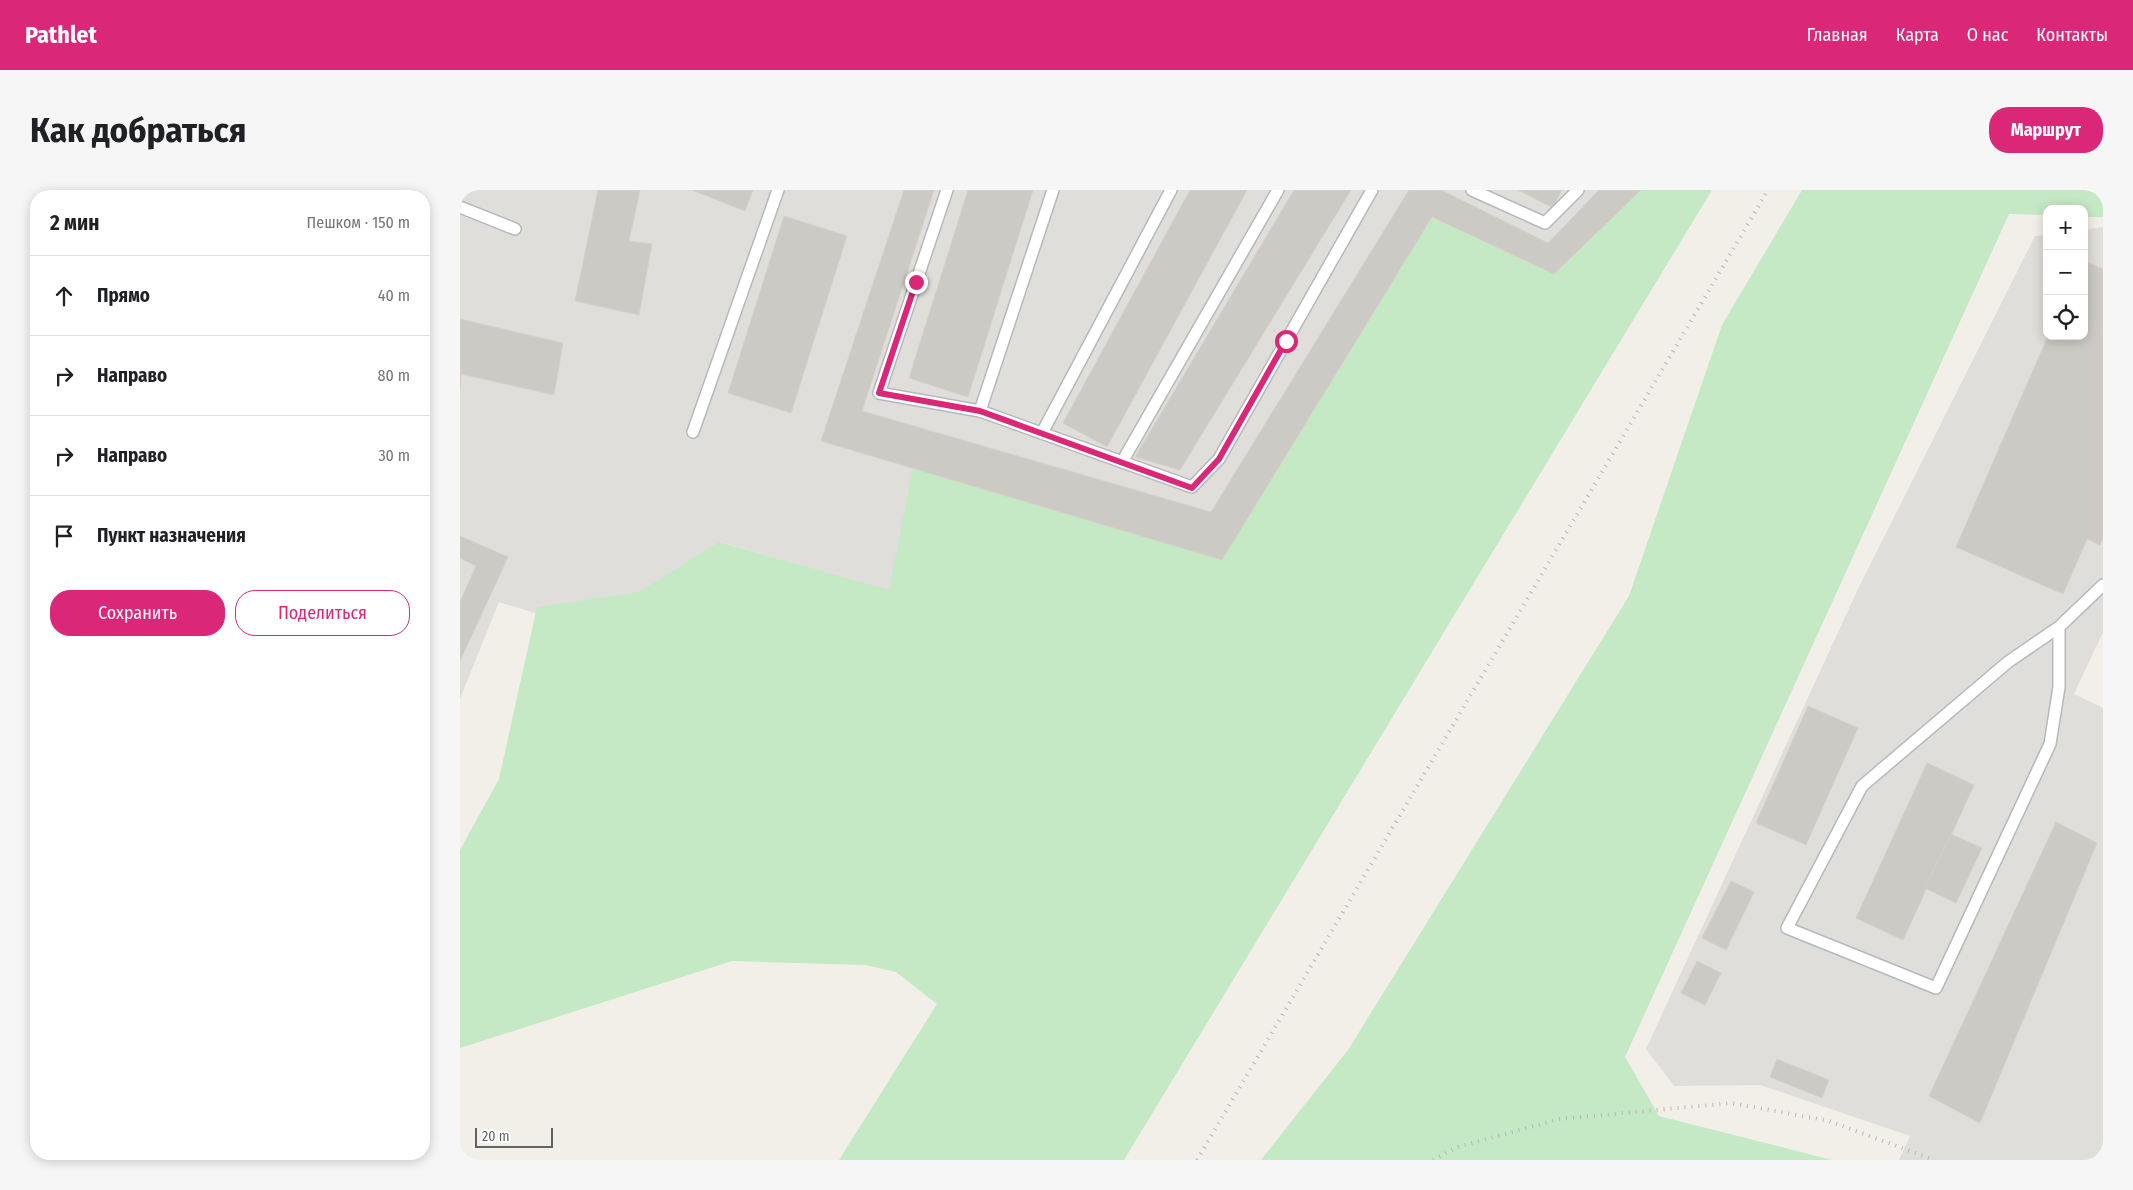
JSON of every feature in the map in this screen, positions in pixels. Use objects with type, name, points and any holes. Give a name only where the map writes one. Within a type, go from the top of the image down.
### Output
[{"type":"lane","points":[[692,432],[778,190]]},
{"type":"lane","points":[[947,190],[879,393],[980,411],[1192,488],[1219,459],[1372,190]]},
{"type":"lane","points":[[980,411],[1053,190]]},
{"type":"lane","points":[[1042,433],[1171,190]]},
{"type":"lane","points":[[1122,462],[1278,190]]},
{"type":"lane","points":[[1472,190],[1545,222],[1578,190]]},
{"type":"lane","points":[[460,207],[515,229]]},
{"type":"lane","points":[[2059,627],[2059,687],[2050,744],[1936,988],[1787,928],[1862,786],[2008,662],[2059,627],[2103,585]]},
{"type":"shaded area","points":[[460,190],[1641,190],[1554,274],[1222,560],[889,591],[720,542],[698,664],[499,602],[460,699]]},
{"type":"shaded area","points":[[2103,227],[2103,632],[2074,694],[2103,708],[2103,1160],[1899,1160],[1910,1136],[1760,1085],[1674,1086],[1646,1049],[1858,589],[2035,236],[2043,235],[2043,340],[2088,340],[2088,229]]},
{"type":"green space","points":[[1641,190],[1712,190],[1124,1160],[839,1160],[937,1004],[896,972],[866,965],[732,961],[460,1048],[460,850],[499,779],[537,607],[639,592],[719,542],[889,590],[913,468],[1222,560],[1432,217],[1554,274]]},
{"type":"green space","points":[[1802,190],[2103,190],[2103,217],[2088,217],[2088,205],[2043,205],[2043,215],[2009,214],[1625,1057],[1659,1116],[1832,1160],[1261,1160],[1348,1050],[1629,596],[1722,325]]},
{"type":"building","points":[[598,190],[640,190],[629,241],[652,244],[639,315],[575,301]]},
{"type":"building","points":[[692,190],[753,190],[745,211]]},
{"type":"building","points":[[904,190],[934,190],[862,411],[1211,512],[1409,190],[1441,190],[1548,243],[1599,190],[1641,190],[1554,274],[1432,217],[1222,560],[821,441]]},
{"type":"building","points":[[968,190],[1033,190],[968,397],[909,378]]},
{"type":"building","points":[[1190,190],[1247,190],[1107,447],[1063,423]]},
{"type":"building","points":[[1294,190],[1351,190],[1180,470],[1135,457]]},
{"type":"building","points":[[1518,190],[1562,190],[1553,208]]},
{"type":"building","points":[[784,216],[847,236],[791,413],[728,393]]},
{"type":"building","points":[[2088,263],[2103,269],[2103,538],[2100,545],[2087,539],[2063,594],[1956,547],[2046,340],[2088,340]]},
{"type":"building","points":[[460,319],[563,343],[554,395],[461,374],[460,391]]},
{"type":"building","points":[[460,536],[508,557],[460,661],[460,602],[476,566],[460,558]]},
{"type":"building","points":[[1808,706],[1858,728],[1806,845],[1756,823]]},
{"type":"building","points":[[1927,763],[1974,785],[1903,940],[1856,918]]},
{"type":"building","points":[[2056,822],[2097,843],[1980,1123],[1929,1096]]},
{"type":"building","points":[[1951,834],[1982,848],[1956,903],[1925,888]]},
{"type":"building","points":[[1731,881],[1754,892],[1726,950],[1702,938]]},
{"type":"building","points":[[1697,961],[1721,973],[1705,1005],[1681,993]]},
{"type":"building","points":[[1777,1059],[1829,1080],[1822,1098],[1770,1077]]},
{"type":"railway","points":[[1197,1160],[1768,190]]},
{"type":"railway","points":[[1433,1160],[1458,1147],[1559,1119],[1732,1103],[1829,1121],[1934,1160]]},
{"type":"route","points":[[916,282],[879,393],[980,411],[1192,488],[1219,459],[1286,341]]}]
